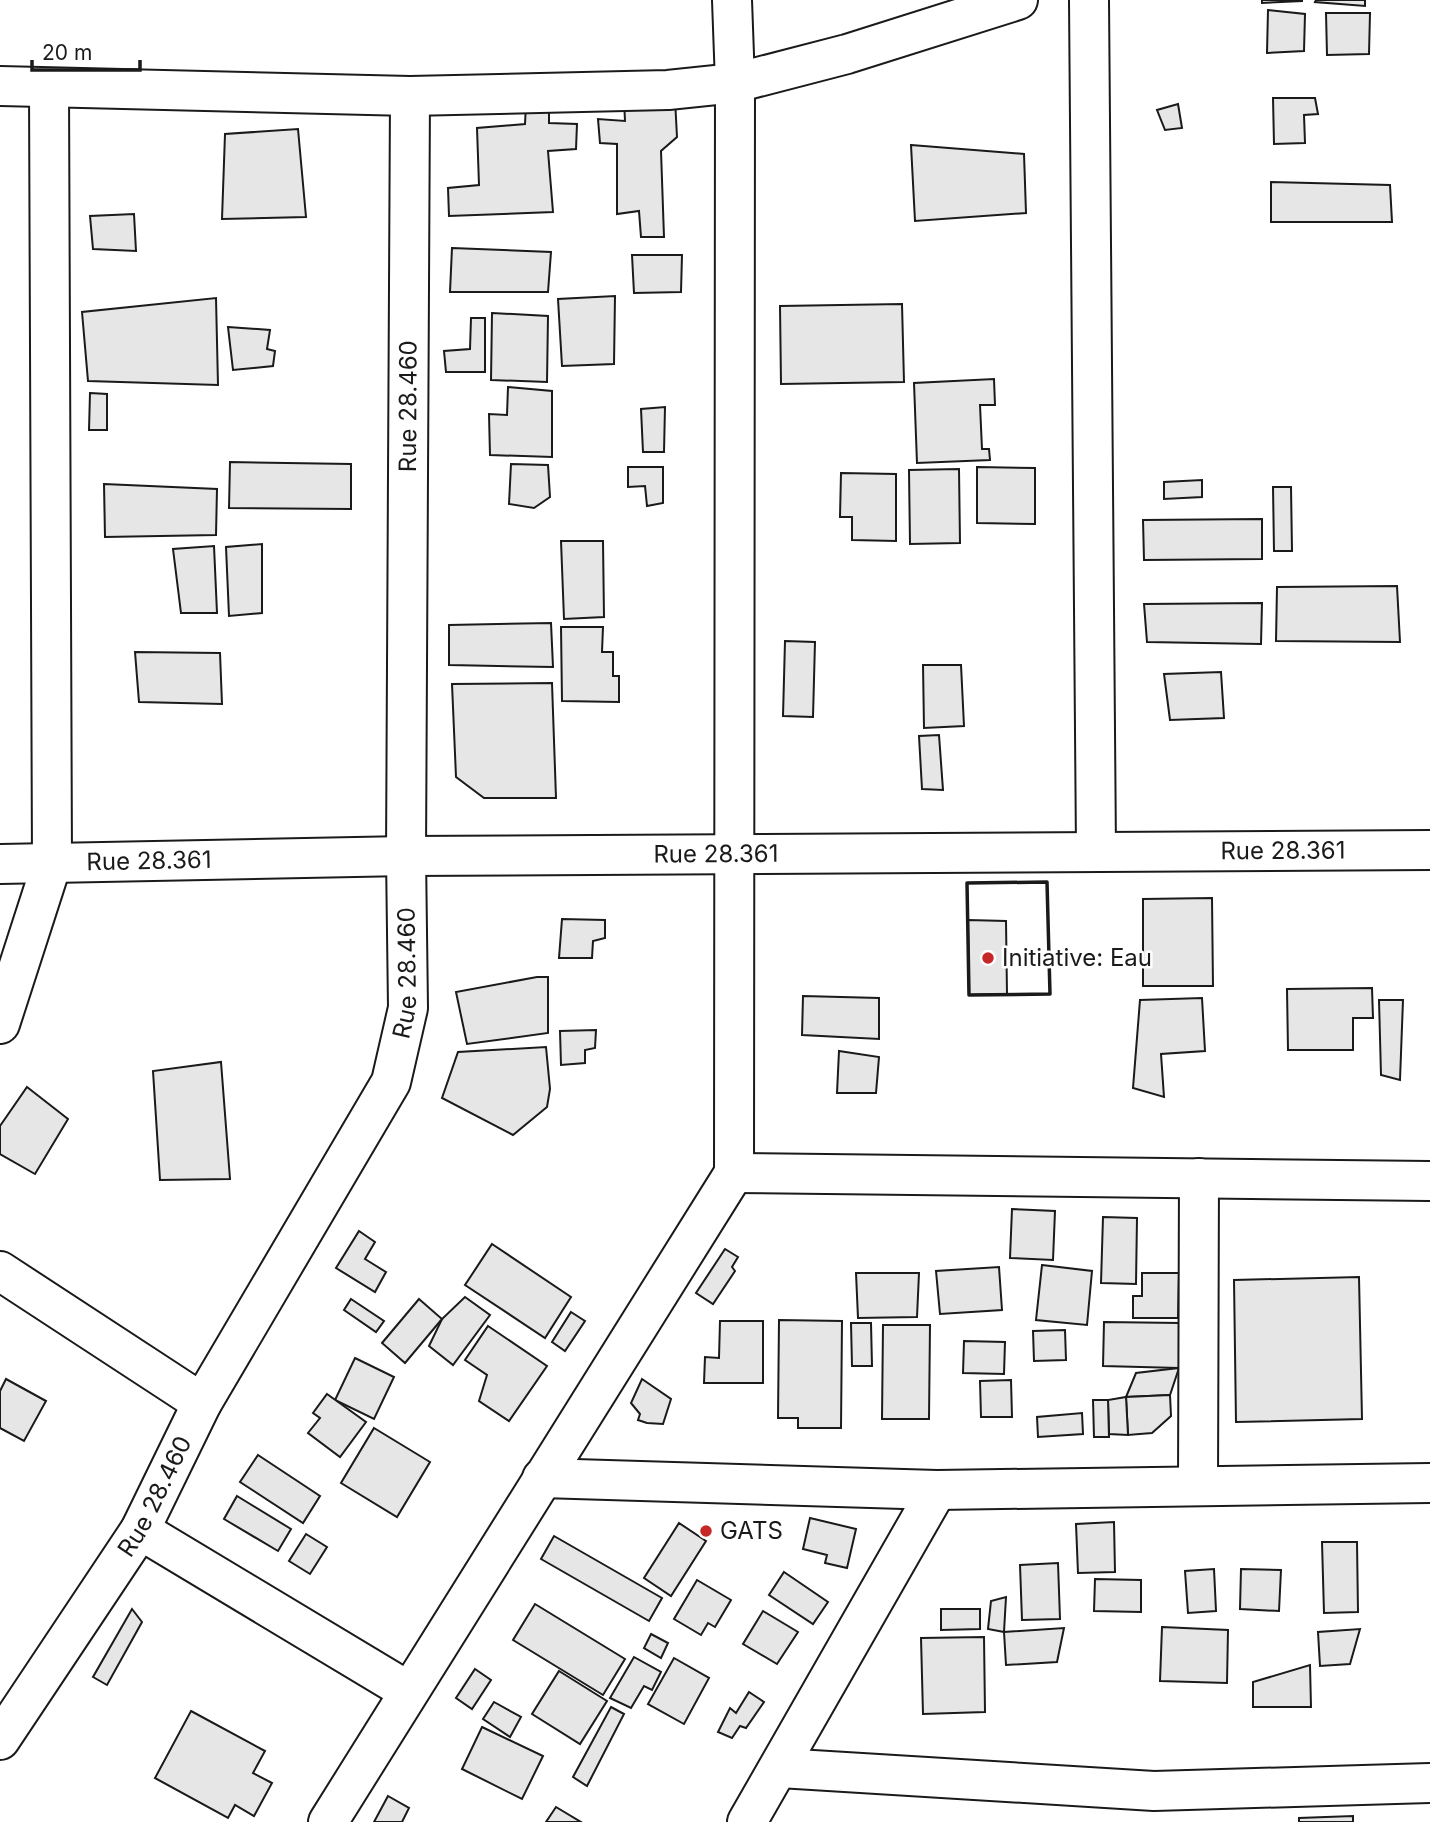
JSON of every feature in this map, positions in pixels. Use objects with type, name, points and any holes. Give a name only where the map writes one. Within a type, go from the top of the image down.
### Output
[{"type":"street","points":[[0,86],[410,96],[668,90],[735,83],[847,54],[1018,0]]},
{"type":"street","points":[[1089,0],[1096,851]]},
{"type":"street","points":[[328,1822],[734,1172],[733,10]]},
{"type":"street","points":[[0,1024],[51,863],[48,88]]},
{"type":"street","name":"Rue 28.460","points":[[0,1740],[140,1530],[202,1404],[391,1082],[408,1008],[406,856],[410,96]]},
{"type":"street","name":"Rue 28.361","points":[[0,864],[406,856],[1430,850]]},
{"type":"street","points":[[734,1172],[1430,1181]]},
{"type":"street","points":[[1198,1486],[1199,1178]]},
{"type":"street","points":[[0,1271],[202,1404]]},
{"type":"street","points":[[542,1478],[937,1490],[1430,1483]]},
{"type":"street","points":[[747,1822],[937,1490]]},
{"type":"street","points":[[140,1530],[408,1691]]},
{"type":"street","points":[[780,1768],[1154,1806],[1430,1783]]},
{"type":"building","points":[[1262,0],[1302,0],[1302,1],[1262,3]]},
{"type":"building","points":[[1365,0],[1365,6],[1315,2]]},
{"type":"building","points":[[1268,10],[1305,14],[1304,51],[1267,53]]},
{"type":"building","points":[[1326,13],[1370,13],[1369,54],[1327,55]]},
{"type":"building","points":[[1273,98],[1315,98],[1318,114],[1304,115],[1305,143],[1274,144]]},
{"type":"building","points":[[675,99],[677,137],[661,151],[664,237],[641,237],[639,211],[617,214],[617,144],[600,143],[598,119],[625,121],[624,100]]},
{"type":"building","points":[[549,103],[549,123],[577,124],[576,149],[548,151],[553,212],[449,216],[448,188],[479,185],[477,128],[525,124],[526,104]]},
{"type":"building","points":[[1178,104],[1182,128],[1165,130],[1157,110]]},
{"type":"building","points":[[298,129],[306,217],[222,219],[225,134]]},
{"type":"building","points":[[911,145],[1024,154],[1026,213],[915,221]]},
{"type":"building","points":[[1271,182],[1390,185],[1392,222],[1271,222]]},
{"type":"building","points":[[134,214],[136,251],[93,249],[90,216]]},
{"type":"building","points":[[452,248],[551,252],[548,292],[450,292]]},
{"type":"building","points":[[632,255],[682,255],[681,292],[634,293]]},
{"type":"building","points":[[615,296],[614,364],[562,366],[558,299]]},
{"type":"building","points":[[216,298],[218,385],[88,381],[82,312]]},
{"type":"building","points":[[902,304],[904,382],[781,384],[780,306]]},
{"type":"building","points":[[492,313],[548,316],[547,382],[491,380]]},
{"type":"building","points":[[471,318],[485,318],[485,372],[446,372],[444,351],[470,349]]},
{"type":"building","points":[[228,327],[270,330],[267,349],[275,351],[273,366],[233,370]]},
{"type":"building","points":[[994,379],[995,405],[980,405],[982,449],[989,449],[990,460],[917,463],[914,383]]},
{"type":"building","points":[[508,387],[552,391],[552,457],[490,455],[489,414],[507,415]]},
{"type":"building","points":[[90,393],[107,394],[107,430],[89,430]]},
{"type":"building","points":[[665,407],[664,452],[643,452],[641,409]]},
{"type":"building","points":[[230,462],[351,464],[351,509],[229,508]]},
{"type":"building","points":[[511,464],[548,465],[550,497],[534,508],[509,504]]},
{"type":"building","points":[[628,467],[663,467],[663,503],[647,506],[645,486],[628,487]]},
{"type":"building","points":[[977,467],[1035,468],[1035,524],[977,523]]},
{"type":"building","points":[[959,469],[960,543],[910,544],[909,470]]},
{"type":"building","points":[[841,473],[896,474],[896,541],[852,540],[852,517],[840,517]]},
{"type":"building","points":[[1202,480],[1202,497],[1164,499],[1164,482]]},
{"type":"building","points":[[104,484],[217,489],[216,535],[105,537]]},
{"type":"building","points":[[1273,487],[1291,487],[1292,551],[1274,551]]},
{"type":"building","points":[[1262,519],[1262,559],[1144,560],[1143,520]]},
{"type":"building","points":[[561,541],[603,541],[604,617],[564,619]]},
{"type":"building","points":[[262,544],[262,613],[229,616],[226,547]]},
{"type":"building","points":[[214,546],[217,613],[181,613],[173,549]]},
{"type":"building","points":[[1397,586],[1400,642],[1276,641],[1277,587]]},
{"type":"building","points":[[1262,603],[1261,644],[1147,642],[1144,604]]},
{"type":"building","points":[[551,623],[553,667],[449,665],[449,625]]},
{"type":"building","points":[[561,627],[603,627],[602,652],[613,652],[613,676],[619,676],[619,702],[562,701]]},
{"type":"building","points":[[785,641],[815,642],[813,717],[783,716]]},
{"type":"building","points":[[135,652],[220,653],[222,704],[139,702]]},
{"type":"building","points":[[923,665],[961,665],[964,726],[924,728]]},
{"type":"building","points":[[1221,672],[1224,718],[1170,720],[1164,674]]},
{"type":"building","points":[[552,683],[556,798],[484,798],[456,777],[452,684]]},
{"type":"building","points":[[939,735],[943,790],[922,789],[919,736]]},
{"type":"building","points":[[1212,898],[1213,986],[1143,986],[1143,899]]},
{"type":"building","points":[[562,919],[605,920],[605,938],[593,941],[592,958],[559,958]]},
{"type":"building","name":"Initiative: Eau","points":[[968,920],[1006,921],[1007,994],[969,995]]},
{"type":"building","points":[[548,977],[548,1033],[467,1044],[456,992]]},
{"type":"building","points":[[1372,988],[1373,1018],[1353,1018],[1353,1050],[1288,1050],[1287,989]]},
{"type":"building","points":[[803,996],[879,998],[879,1039],[802,1035]]},
{"type":"building","points":[[1202,998],[1205,1051],[1161,1054],[1164,1097],[1133,1088],[1140,1000]]},
{"type":"building","points":[[1379,1000],[1403,1000],[1400,1080],[1381,1075]]},
{"type":"building","points":[[596,1030],[595,1048],[585,1050],[585,1063],[561,1065],[560,1031]]},
{"type":"building","points":[[546,1047],[550,1089],[547,1107],[513,1135],[442,1098],[458,1052]]},
{"type":"building","points":[[839,1051],[879,1057],[876,1093],[837,1093]]},
{"type":"building","points":[[221,1062],[230,1179],[160,1180],[153,1071]]},
{"type":"building","points":[[27,1087],[68,1119],[35,1174],[0,1154],[0,1126]]},
{"type":"building","points":[[1012,1209],[1055,1211],[1053,1260],[1010,1258]]},
{"type":"building","points":[[1103,1217],[1137,1218],[1136,1284],[1101,1283]]},
{"type":"building","points":[[359,1231],[375,1242],[365,1259],[386,1272],[375,1292],[336,1268]]},
{"type":"building","points":[[492,1244],[571,1297],[545,1338],[465,1285]]},
{"type":"building","points":[[725,1249],[738,1257],[732,1267],[735,1271],[713,1304],[696,1293]]},
{"type":"building","points":[[1042,1265],[1092,1271],[1087,1325],[1036,1320]]},
{"type":"building","points":[[999,1267],[1002,1310],[940,1314],[936,1271]]},
{"type":"building","points":[[856,1273],[919,1273],[917,1317],[858,1318]]},
{"type":"building","points":[[1142,1273],[1179,1273],[1178,1318],[1133,1318],[1133,1296],[1142,1296]]},
{"type":"building","points":[[1359,1277],[1362,1419],[1236,1422],[1234,1280]]},
{"type":"building","points":[[465,1297],[490,1315],[453,1365],[429,1346],[442,1319]]},
{"type":"building","points":[[351,1299],[384,1321],[376,1332],[344,1310]]},
{"type":"building","points":[[419,1299],[442,1319],[405,1363],[382,1343]]},
{"type":"building","points":[[571,1312],[585,1321],[565,1351],[552,1342]]},
{"type":"building","points":[[779,1320],[842,1321],[841,1428],[798,1428],[798,1418],[778,1418]]},
{"type":"building","points":[[720,1321],[763,1321],[763,1383],[704,1383],[705,1357],[719,1358]]},
{"type":"building","points":[[1104,1322],[1180,1323],[1179,1368],[1103,1366]]},
{"type":"building","points":[[851,1323],[871,1323],[872,1366],[852,1366]]},
{"type":"building","points":[[883,1325],[930,1325],[929,1419],[882,1419]]},
{"type":"building","points":[[488,1326],[547,1366],[509,1421],[479,1401],[487,1375],[465,1360]]},
{"type":"building","points":[[1065,1330],[1066,1360],[1034,1361],[1033,1331]]},
{"type":"building","points":[[964,1341],[1005,1342],[1004,1374],[963,1373]]},
{"type":"building","points":[[355,1358],[394,1377],[374,1419],[335,1400]]},
{"type":"building","points":[[1179,1368],[1170,1395],[1126,1397],[1136,1373]]},
{"type":"building","points":[[6,1379],[46,1401],[24,1441],[0,1428],[0,1391]]},
{"type":"building","points":[[642,1379],[671,1399],[663,1424],[638,1420],[640,1414],[631,1403]]},
{"type":"building","points":[[1011,1380],[1012,1417],[981,1417],[980,1381]]},
{"type":"building","points":[[327,1394],[366,1422],[340,1457],[308,1433],[320,1418],[313,1413]]},
{"type":"building","points":[[1170,1395],[1171,1416],[1152,1433],[1128,1435],[1126,1397]]},
{"type":"building","points":[[1126,1397],[1128,1435],[1109,1434],[1108,1400]]},
{"type":"building","points":[[1093,1400],[1108,1400],[1109,1437],[1094,1437]]},
{"type":"building","points":[[1082,1413],[1083,1434],[1038,1437],[1037,1417]]},
{"type":"building","points":[[374,1428],[430,1462],[397,1517],[341,1483]]},
{"type":"building","points":[[258,1455],[320,1496],[303,1523],[240,1482]]},
{"type":"building","points":[[237,1496],[291,1529],[278,1551],[224,1519]]},
{"type":"building","points":[[810,1518],[856,1529],[847,1568],[825,1563],[827,1555],[803,1549]]},
{"type":"building","points":[[1114,1522],[1115,1572],[1078,1573],[1076,1524]]},
{"type":"building","points":[[679,1523],[706,1541],[671,1596],[644,1578]]},
{"type":"building","points":[[306,1534],[327,1547],[310,1574],[289,1561]]},
{"type":"building","points":[[554,1536],[662,1598],[649,1621],[541,1559]]},
{"type":"building","points":[[1322,1542],[1357,1542],[1358,1612],[1324,1613]]},
{"type":"building","points":[[1058,1563],[1060,1619],[1022,1620],[1020,1565]]},
{"type":"building","points":[[1214,1569],[1216,1611],[1188,1613],[1185,1571]]},
{"type":"building","points":[[1241,1569],[1281,1570],[1279,1611],[1240,1609]]},
{"type":"building","points":[[784,1572],[828,1602],[813,1624],[769,1595]]},
{"type":"building","points":[[1095,1579],[1141,1580],[1141,1612],[1094,1611]]},
{"type":"building","points":[[697,1580],[731,1600],[715,1627],[708,1623],[701,1635],[674,1619]]},
{"type":"building","points":[[1006,1597],[1004,1632],[988,1629],[991,1601]]},
{"type":"building","points":[[535,1604],[625,1659],[603,1695],[513,1640]]},
{"type":"building","points":[[132,1609],[142,1622],[107,1685],[93,1677]]},
{"type":"building","points":[[941,1609],[980,1609],[980,1629],[941,1630]]},
{"type":"building","points":[[763,1611],[798,1632],[777,1664],[743,1644]]},
{"type":"building","points":[[1162,1627],[1228,1630],[1227,1683],[1160,1681]]},
{"type":"building","points":[[1064,1628],[1057,1662],[1006,1665],[1004,1632]]},
{"type":"building","points":[[1360,1629],[1350,1664],[1320,1666],[1318,1632]]},
{"type":"building","points":[[651,1634],[668,1643],[661,1658],[644,1648]]},
{"type":"building","points":[[984,1637],[985,1712],[923,1714],[921,1638]]},
{"type":"building","points":[[634,1657],[661,1672],[652,1690],[644,1686],[631,1708],[610,1698]]},
{"type":"building","points":[[674,1658],[709,1678],[684,1724],[648,1704]]},
{"type":"building","points":[[1310,1665],[1311,1707],[1253,1707],[1253,1682]]},
{"type":"building","points":[[475,1669],[491,1680],[472,1709],[456,1698]]},
{"type":"building","points":[[559,1671],[607,1701],[580,1744],[532,1714]]},
{"type":"building","points":[[749,1692],[764,1702],[746,1728],[740,1726],[732,1738],[718,1732],[730,1708],[736,1713]]},
{"type":"building","points":[[494,1702],[521,1717],[510,1737],[483,1719]]},
{"type":"building","points":[[611,1707],[624,1714],[587,1786],[573,1777]]},
{"type":"building","points":[[191,1711],[265,1751],[253,1773],[272,1783],[254,1816],[235,1805],[228,1818],[155,1778]]},
{"type":"building","points":[[482,1727],[543,1756],[522,1799],[462,1769]]},
{"type":"building","points":[[388,1796],[409,1808],[402,1822],[374,1822]]},
{"type":"building","points":[[556,1807],[581,1822],[546,1822]]},
{"type":"building","points":[[1353,1816],[1353,1822],[1299,1822],[1299,1818]]},
{"type":"wall","points":[[1047,882],[1050,994],[969,995],[967,883],[1047,882]]},
{"type":"place","name":"Initiative: Eau","points":[[988,958]]},
{"type":"place","name":"GATS","points":[[706,1531]]}]
